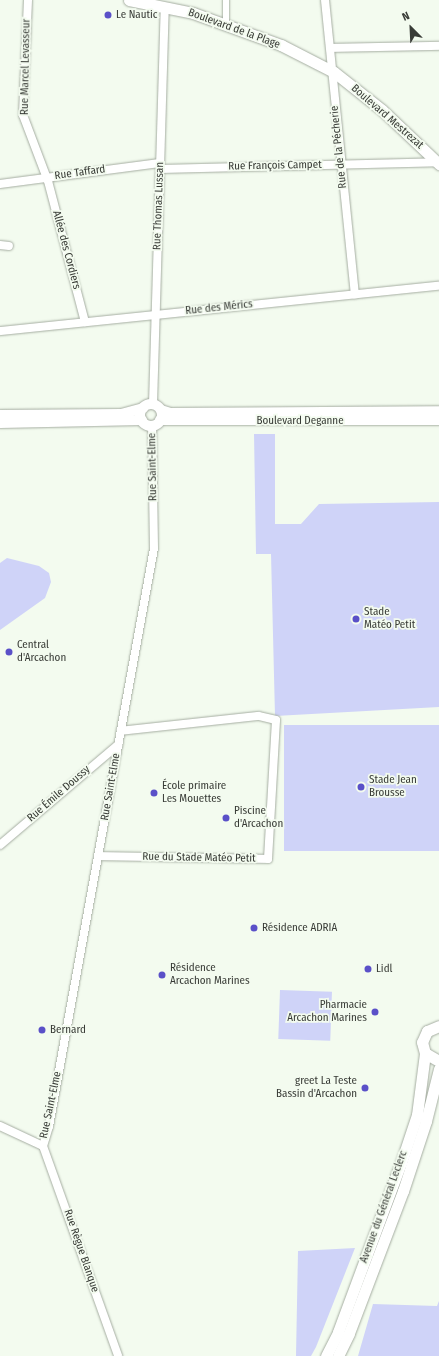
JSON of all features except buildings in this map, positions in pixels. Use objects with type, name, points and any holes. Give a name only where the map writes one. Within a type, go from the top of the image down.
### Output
[{"type":"main road","name":"Boulevard de la Plage","points":[[129,0],[193,13],[281,45],[334,72]]},
{"type":"main road","name":"Boulevard Mestrezat","points":[[334,72],[382,110],[438,163]]},
{"type":"main road","name":"Avenue du Général Leclerc","points":[[326,1356],[338,1332],[401,1163],[417,1115],[425,1053],[422,1042],[424,1036],[431,1028],[439,1026]]},
{"type":"main road","points":[[425,1053],[439,1061]]},
{"type":"main road","name":"Avenue du Général Leclerc","points":[[338,1356],[349,1333],[402,1191],[426,1121],[439,1069]]},
{"type":"street","name":"Rue Marcel Levasseur","points":[[28,0],[23,115],[46,178]]},
{"type":"street","points":[[226,0],[226,25]]},
{"type":"street","name":"Rue de la Pécherie","points":[[325,0],[334,72],[332,91],[355,294]]},
{"type":"street","name":"Rue Thomas Lussan","points":[[154,413],[155,316],[165,8]]},
{"type":"street","points":[[331,48],[439,46]]},
{"type":"street","name":"Rue François Campet","points":[[160,166],[438,163]]},
{"type":"street","name":"Rue Taffard","points":[[0,184],[160,166]]},
{"type":"street","name":"Allée des Cordiers","points":[[46,178],[85,322]]},
{"type":"street","name":"Rue des Mérics","points":[[0,331],[439,286]]},
{"type":"street","name":"Boulevard Deganne","points":[[0,415],[439,411]]},
{"type":"street","points":[[0,423],[142,420],[154,413]]},
{"type":"street","name":"Boulevard Deganne","points":[[154,413],[439,420]]},
{"type":"street","name":"Rue Saint-Elme","points":[[43,1146],[49,1126],[154,548],[154,413]]},
{"type":"street","name":"Rue du Stade Matéo Petit","points":[[98,856],[268,859],[276,720],[258,716],[121,731]]},
{"type":"street","name":"Rue Émile Doussy","points":[[0,845],[118,745]]},
{"type":"street","points":[[0,1126],[43,1146]]},
{"type":"street","name":"Rue Règue Blanque","points":[[43,1146],[118,1356]]},
{"type":"shaded area","name":"Stade Matéo Petit","points":[[254,434],[275,434],[275,524],[301,524],[319,504],[439,502],[439,707],[275,716],[271,554],[256,554]]},
{"type":"shaded area","points":[[7,558],[39,566],[49,573],[51,582],[45,598],[0,630],[0,563]]},
{"type":"shaded area","name":"Stade Jean Brousse","points":[[284,725],[439,725],[439,851],[284,851]]},
{"type":"shaded area","points":[[280,990],[332,992],[330,1041],[278,1039]]},
{"type":"shaded area","points":[[355,1248],[316,1347],[311,1356],[296,1356],[298,1251]]},
{"type":"shaded area","points":[[439,1301],[439,1356],[358,1356],[373,1304],[437,1306]]},
{"type":"place","name":"Le Nautic","points":[[108,15]]},
{"type":"place","name":"Stade Matéo Petit","points":[[356,619]]},
{"type":"place","name":"Central d'Arcachon","points":[[9,652]]},
{"type":"place","name":"Stade Jean Brousse","points":[[361,787]]},
{"type":"place","name":"École primaire Les Mouettes","points":[[154,793]]},
{"type":"place","name":"Piscine d'Arcachon","points":[[226,818]]},
{"type":"place","name":"Résidence ADRIA","points":[[254,928]]},
{"type":"place","name":"Lidl","points":[[368,969]]},
{"type":"place","name":"Résidence Arcachon Marines","points":[[162,975]]},
{"type":"place","name":"Pharmacie Arcachon Marines","points":[[375,1012]]},
{"type":"place","name":"Bernard","points":[[42,1030]]},
{"type":"place","name":"greet La Teste Bassin d'Arcachon","points":[[365,1088]]}]
